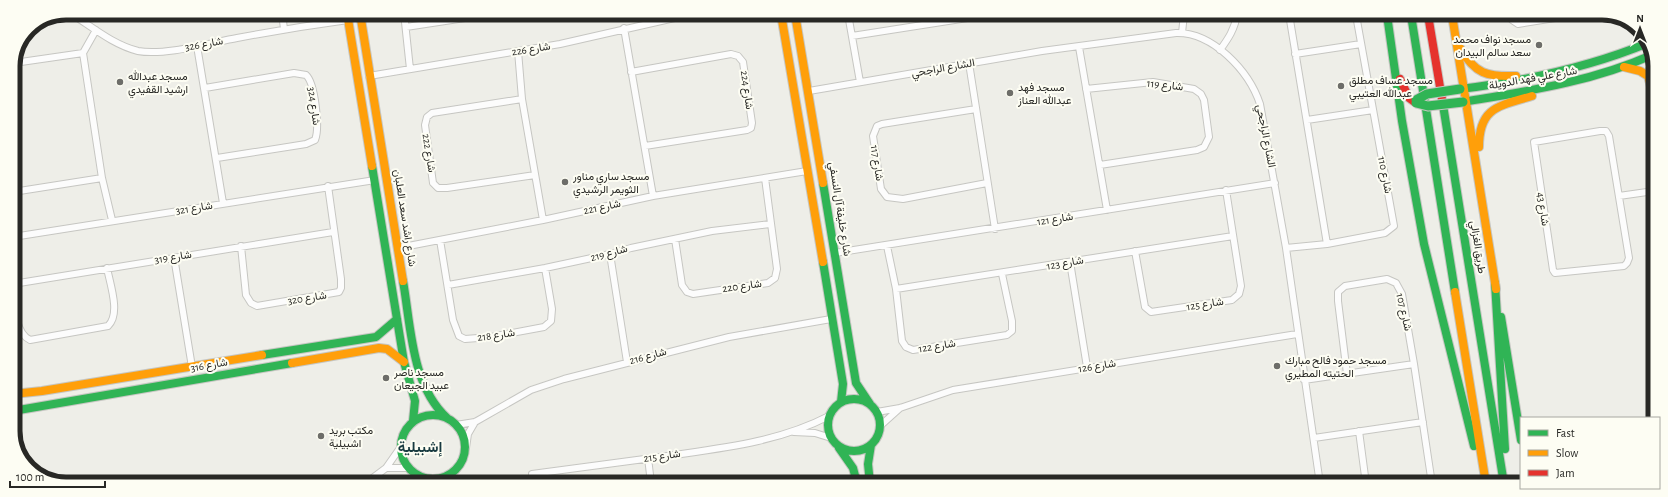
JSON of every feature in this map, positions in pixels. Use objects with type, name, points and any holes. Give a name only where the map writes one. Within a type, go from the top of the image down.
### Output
[{"type":"main road","points":[[348,20],[404,362],[415,401],[414,421]]},
{"type":"main road","name":"شارع راشد سعد العلبان","points":[[361,20],[409,323],[418,367],[424,387],[431,402],[438,411],[447,418]]},
{"type":"main road","points":[[782,20],[843,384],[841,402]]},
{"type":"main road","name":"شارع خليفة آل النسفي","points":[[797,20],[856,383],[870,404]]},
{"type":"main road","points":[[1388,20],[1409,167],[1422,231],[1483,477]]},
{"type":"main road","points":[[1412,20],[1484,477]]},
{"type":"main road","name":"طريق الغزالي","points":[[1429,20],[1503,477]]},
{"type":"main road","points":[[1453,20],[1462,89],[1480,178],[1495,283],[1520,434]]},
{"type":"main road","points":[[1456,42],[1467,62],[1476,70],[1484,74],[1546,76]]},
{"type":"main road","name":"شارع علي فهد الدويلة","points":[[1415,102],[1427,94],[1546,76],[1585,67],[1635,48]]},
{"type":"main road","name":"شارع علي فهد الدويلة","points":[[1415,102],[1428,106],[1465,102],[1565,86],[1592,79],[1647,57]]},
{"type":"main road","points":[[1395,66],[1409,98],[1415,102],[1402,121]]},
{"type":"main road","points":[[1624,67],[1640,71],[1648,76]]},
{"type":"main road","points":[[1480,178],[1479,132],[1482,121],[1488,114],[1504,104],[1565,86]]},
{"type":"main road","points":[[1495,283],[1501,399],[1508,477]]},
{"type":"main road","points":[[397,319],[376,337],[380,340],[381,344],[379,348],[387,349],[404,362]]},
{"type":"main road","name":"شارع 316","points":[[20,394],[376,337]]},
{"type":"main road","name":"شارع 316","points":[[20,409],[379,348]]},
{"type":"main road","points":[[27,408],[23,401],[28,393]]},
{"type":"main road","points":[[833,441],[844,449],[853,451],[863,449],[871,444],[877,436],[880,426],[877,412],[870,404],[856,398],[841,402],[833,408],[828,416],[827,427],[833,441],[847,458],[853,468],[855,477]]},
{"type":"main road","points":[[418,477],[408,468],[401,455],[400,448],[404,433],[414,421],[430,415],[447,418],[456,425],[463,435],[466,448],[464,458],[459,467],[449,477]]},
{"type":"main road","points":[[869,477],[867,466],[871,444]]},
{"type":"main road","points":[[445,477],[451,474]]},
{"type":"street","name":"شارع 326","points":[[81,20],[127,47],[147,52],[197,46],[331,20]]},
{"type":"street","points":[[283,20],[284,29]]},
{"type":"street","points":[[405,20],[410,69]]},
{"type":"street","points":[[406,27],[452,20]]},
{"type":"street","name":"شارع 226","points":[[369,76],[560,44],[663,20]]},
{"type":"street","points":[[849,20],[860,82]]},
{"type":"street","points":[[852,36],[942,20]]},
{"type":"street","points":[[1182,33],[1183,20]]},
{"type":"street","points":[[1220,50],[1231,34],[1235,20]]},
{"type":"street","points":[[1290,20],[1327,244]]},
{"type":"street","name":"شارع 110","points":[[1286,248],[1327,244],[1386,233],[1394,226],[1357,20]]},
{"type":"street","points":[[1512,20],[1518,24],[1543,20]]},
{"type":"street","points":[[624,28],[653,196]]},
{"type":"street","points":[[96,30],[82,53],[102,178],[112,220]]},
{"type":"street","name":"الشارع الراجحي","points":[[809,91],[969,63],[1182,33],[1201,39],[1220,50],[1236,62],[1256,93],[1260,104],[1286,248],[1297,334],[1314,438],[1319,477]]},
{"type":"street","points":[[1295,54],[1361,44]]},
{"type":"street","points":[[197,46],[217,158],[223,203]]},
{"type":"street","points":[[1079,47],[1108,210]]},
{"type":"street","points":[[518,51],[522,99],[543,220]]},
{"type":"street","points":[[20,62],[82,53]]},
{"type":"street","name":"شارع 224","points":[[631,72],[731,54],[738,56],[743,62],[752,123],[751,128],[747,130],[645,146]]},
{"type":"street","points":[[969,63],[995,228]]},
{"type":"street","name":"شارع 324","points":[[205,88],[294,73],[306,75],[311,83],[318,130],[315,140],[306,144],[217,158]]},
{"type":"street","name":"شارع 119","points":[[1086,89],[1153,82],[1194,89],[1204,100],[1209,137],[1204,147],[1197,150],[1100,165]]},
{"type":"street","name":"شارع 222","points":[[522,99],[432,113],[427,117],[425,125],[433,182],[438,188],[447,188],[536,175]]},
{"type":"street","name":"شارع 117","points":[[976,109],[877,126],[873,136],[881,189],[887,197],[903,199],[987,184]]},
{"type":"street","points":[[1307,120],[1373,110]]},
{"type":"street","name":"شارع 43","points":[[1606,131],[1609,136],[1619,196],[1629,258],[1627,263],[1624,266],[1555,273],[1553,270],[1534,142],[1606,131]]},
{"type":"street","name":"شارع 221","points":[[398,248],[543,220],[653,196],[807,171]]},
{"type":"street","points":[[20,191],[102,178]]},
{"type":"street","name":"شارع 220","points":[[675,239],[682,285],[686,292],[693,294],[768,283],[775,278],[777,269],[765,178]]},
{"type":"street","name":"شارع 321","points":[[20,235],[328,186],[375,180]]},
{"type":"street","name":"شارع 121","points":[[835,253],[887,246],[1275,183]]},
{"type":"street","name":"شارع 320","points":[[241,246],[246,295],[251,304],[257,306],[339,292],[341,288],[341,279],[328,186]]},
{"type":"street","name":"شارع 125","points":[[1135,251],[1145,307],[1151,312],[1232,300],[1239,294],[1241,286],[1226,190]]},
{"type":"street","points":[[1619,196],[1648,192]]},
{"type":"street","name":"شارع 219","points":[[448,285],[545,268],[712,231],[770,224]]},
{"type":"street","name":"شارع 319","points":[[20,283],[334,232]]},
{"type":"street","name":"شارع 123","points":[[896,289],[1002,274],[1233,236]]},
{"type":"street","name":"شارع 218","points":[[440,240],[453,320],[458,336],[465,339],[544,328],[551,321],[552,309],[545,268]]},
{"type":"street","name":"شارع 122","points":[[887,246],[896,289],[902,341],[906,347],[913,350],[1007,335],[1012,331],[1012,321],[1002,274]]},
{"type":"street","points":[[610,254],[627,362]]},
{"type":"street","points":[[174,257],[192,367]]},
{"type":"street","points":[[1070,262],[1087,367]]},
{"type":"street","points":[[20,331],[23,337],[30,340],[108,326],[114,321],[115,313],[108,268]]},
{"type":"street","name":"شارع 107","points":[[1347,374],[1338,292],[1345,286],[1380,280],[1387,279],[1396,283],[1402,294],[1431,477]]},
{"type":"street","name":"شارع 216","points":[[456,425],[475,422],[531,390],[564,379],[729,337],[831,319]]},
{"type":"street","name":"شارع 126","points":[[877,412],[900,408],[953,390],[1297,334]]},
{"type":"street","points":[[1304,380],[1414,364]]},
{"type":"street","name":"شارع 126","points":[[880,426],[900,408]]},
{"type":"street","name":"شارع 215","points":[[532,474],[762,441],[790,432],[828,416]]},
{"type":"street","points":[[466,448],[468,434],[475,422]]},
{"type":"street","points":[[1314,438],[1423,422]]},
{"type":"street","points":[[1359,431],[1365,477]]},
{"type":"street","name":"شارع 215","points":[[790,432],[816,433],[833,441]]},
{"type":"street","points":[[373,477],[386,468],[400,448]]},
{"type":"street","points":[[648,458],[650,477]]},
{"type":"street","points":[[386,468],[408,468]]},
{"type":"traffic: fast","points":[[1388,20],[1402,121]]},
{"type":"traffic: fast","points":[[1412,20],[1455,292]]},
{"type":"traffic: fast","points":[[1460,89],[1532,78],[1602,60],[1635,48]]},
{"type":"traffic: fast","points":[[1463,102],[1583,79],[1647,57]]},
{"type":"traffic: fast","points":[[1416,100],[1427,94],[1460,89]]},
{"type":"traffic: fast","points":[[1416,103],[1428,106],[1463,102]]},
{"type":"traffic: fast","points":[[1443,105],[1503,477]]},
{"type":"traffic: fast","points":[[1402,121],[1424,244],[1474,446]]},
{"type":"traffic: fast","points":[[372,166],[404,362],[415,401],[413,421]]},
{"type":"traffic: fast","points":[[823,183],[856,383],[870,404]]},
{"type":"traffic: fast","points":[[823,262],[843,384],[841,402]]},
{"type":"traffic: fast","points":[[403,281],[414,354],[419,372],[426,389],[435,404],[447,418]]},
{"type":"traffic: fast","points":[[1495,283],[1505,449]]},
{"type":"traffic: fast","points":[[1501,317],[1520,434]]},
{"type":"traffic: fast","points":[[262,355],[376,337],[397,319]]},
{"type":"traffic: fast","points":[[20,410],[292,363]]},
{"type":"traffic: fast","points":[[849,399],[859,399],[869,403],[876,410],[880,420],[880,425],[880,430],[876,440],[869,447],[859,451],[849,451],[839,447],[832,440],[828,430],[828,420],[832,410],[839,403],[849,399]]},
{"type":"traffic: fast","points":[[421,477],[410,470],[401,453],[401,441],[403,435],[410,424],[415,420],[427,415],[439,415],[451,420],[460,429],[465,441],[465,447]]},
{"type":"traffic: fast","points":[[869,477],[868,464],[871,445]]},
{"type":"traffic: fast","points":[[445,477],[451,474],[460,465],[465,453],[465,447]]},
{"type":"traffic: fast","points":[[839,448],[853,468],[855,477]]},
{"type":"traffic: slow","points":[[348,20],[372,166]]},
{"type":"traffic: slow","points":[[361,20],[403,281]]},
{"type":"traffic: slow","points":[[782,20],[823,262]]},
{"type":"traffic: slow","points":[[796,20],[823,183]]},
{"type":"traffic: slow","points":[[1453,20],[1496,289]]},
{"type":"traffic: slow","points":[[1460,48],[1477,69],[1497,76],[1516,76]]},
{"type":"traffic: slow","points":[[1624,67],[1640,71],[1648,76]]},
{"type":"traffic: slow","points":[[1479,147],[1480,134],[1483,124],[1487,116],[1493,110],[1532,96]]},
{"type":"traffic: slow","points":[[1455,292],[1485,477]]},
{"type":"traffic: slow","points":[[292,363],[379,348],[387,349],[404,362]]},
{"type":"traffic: slow","points":[[20,393],[262,355]]},
{"type":"traffic: jam","points":[[1429,20],[1443,105]]},
{"type":"traffic: jam","points":[[1400,79],[1409,98],[1416,103]]},
{"type":"place","name":"مسجد نواف محمد سعد سالم البيدان","points":[[1539,45]]},
{"type":"place","name":"مسجد عبدالله ارشيد القفيدي","points":[[120,82]]},
{"type":"place","name":"مسجد عساف مطلق عبدالله العتيبي","points":[[1341,86]]},
{"type":"place","name":"مسجد فهد عبدالله العناز","points":[[1010,93]]},
{"type":"place","name":"مسجد ساري مناور الثويمر الرشيدي","points":[[565,182]]},
{"type":"place","name":"مسجد حمود فالح مبارك الحتيته المطيري","points":[[1277,366]]},
{"type":"place","name":"مسجد ناصر عبيد الجيعان","points":[[386,378]]},
{"type":"place","name":"مكتب بريد اشبيلية","points":[[321,436]]},
{"type":"district","name":"إشبيلية","points":[[420,447]]}]
